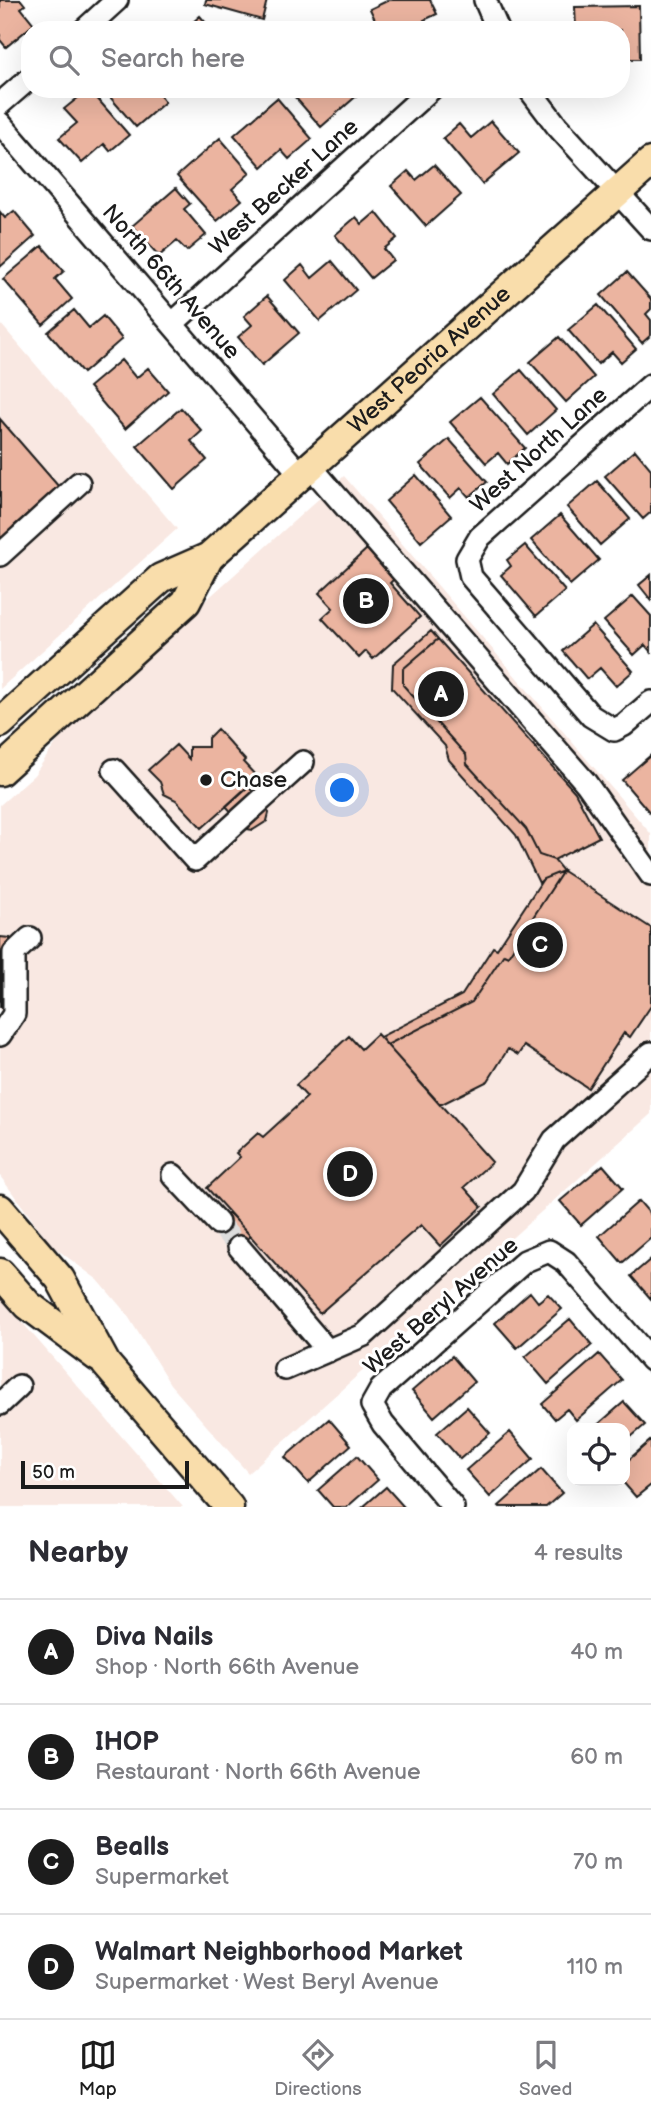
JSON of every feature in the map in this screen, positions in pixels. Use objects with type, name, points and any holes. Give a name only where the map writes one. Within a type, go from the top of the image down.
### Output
[{"type":"main road","name":"West Peoria Avenue","points":[[0,723],[161,578],[209,557],[651,162]]},
{"type":"main road","name":"West Peoria Avenue","points":[[0,771],[186,602],[209,557]]},
{"type":"main road","points":[[0,1209],[60,1279],[106,1364]]},
{"type":"main road","points":[[0,1273],[28,1305],[106,1364],[229,1507]]},
{"type":"street","points":[[94,21],[117,0]]},
{"type":"street","points":[[490,2],[495,21]]},
{"type":"street","points":[[0,104],[21,86]]},
{"type":"street","name":"West Becker Lane","points":[[172,324],[420,98]]},
{"type":"street","points":[[536,98],[557,126],[651,229]]},
{"type":"street","name":"North 66th Avenue","points":[[0,124],[172,324],[586,783],[651,876]]},
{"type":"street","name":"West North Lane","points":[[651,386],[480,537],[467,559],[471,577],[591,716],[614,730],[651,702]]},
{"type":"street","points":[[0,555],[79,483]]},
{"type":"street","points":[[114,770],[195,860],[303,762]]},
{"type":"street","points":[[0,1035],[14,1014],[14,953],[30,937]]},
{"type":"street","points":[[285,1368],[364,1335],[523,1191],[554,1140],[651,1053]]},
{"type":"street","points":[[173,1174],[218,1223]]},
{"type":"street","points":[[239,1247],[328,1350]]},
{"type":"street","name":"West Beryl Avenue","points":[[453,1507],[383,1424],[373,1405],[381,1389],[525,1261],[549,1251],[566,1262],[651,1360]]},
{"type":"street","points":[[0,1404],[19,1386]]},
{"type":"shaded area","points":[[0,323],[177,529],[0,689]]},
{"type":"shaded area","points":[[344,476],[651,834],[651,1114],[248,1473],[170,1384],[126,1313],[98,1280],[51,1245],[0,1176],[0,805],[34,775],[70,723]]},
{"type":"shaded area","points":[[0,1297],[183,1507],[0,1507]]},
{"type":"building","points":[[0,0],[21,0],[25,5],[21,8],[32,21],[21,21],[21,35],[6,47],[0,40]]},
{"type":"building","points":[[206,0],[267,0],[262,20],[205,4]]},
{"type":"building","points":[[389,0],[430,0],[437,14],[424,21],[376,21],[370,9]]},
{"type":"building","points":[[639,6],[640,59],[630,59],[630,21],[576,21],[575,7]]},
{"type":"building","points":[[78,98],[97,98],[129,135],[110,151],[104,144],[82,163],[59,138],[77,123],[64,109]]},
{"type":"building","points":[[111,98],[162,98],[165,102],[136,127]]},
{"type":"building","points":[[277,98],[312,139],[289,159],[281,150],[262,167],[234,135]]},
{"type":"building","points":[[296,98],[354,98],[321,127]]},
{"type":"building","points":[[491,121],[519,153],[482,184],[443,138],[459,124],[471,138]]},
{"type":"building","points":[[220,138],[250,173],[232,189],[242,200],[217,221],[177,176]]},
{"type":"building","points":[[434,165],[461,195],[426,226],[391,186],[408,171],[416,180]]},
{"type":"building","points":[[176,188],[190,204],[184,209],[206,235],[187,251],[177,241],[159,256],[132,226]]},
{"type":"building","points":[[14,211],[35,236],[0,267],[0,212],[5,218]]},
{"type":"building","points":[[376,212],[397,238],[384,249],[393,260],[371,278],[335,235],[356,217],[362,224]]},
{"type":"building","points":[[42,246],[64,271],[55,279],[72,299],[43,325],[3,279]]},
{"type":"building","points":[[332,261],[356,290],[320,321],[285,280],[302,265],[312,278]]},
{"type":"building","points":[[627,272],[651,299],[651,309],[646,314],[651,320],[651,335],[642,343],[601,295]]},
{"type":"building","points":[[267,296],[299,333],[262,365],[238,337],[252,325],[244,316]]},
{"type":"building","points":[[598,305],[636,349],[621,362],[612,352],[598,364],[568,330]]},
{"type":"building","points":[[74,310],[89,328],[103,316],[122,339],[83,373],[48,332]]},
{"type":"building","points":[[559,337],[594,377],[566,402],[530,362]]},
{"type":"building","points":[[121,360],[136,378],[148,368],[168,391],[125,429],[89,387]]},
{"type":"building","points":[[521,370],[556,410],[528,435],[493,394]]},
{"type":"building","points":[[480,397],[525,448],[507,464],[498,453],[486,463],[450,422]]},
{"type":"building","points":[[181,408],[202,431],[191,441],[207,460],[174,489],[137,446]]},
{"type":"building","points":[[0,419],[59,487],[14,526],[16,529],[0,543]]},
{"type":"building","points":[[449,439],[487,482],[469,497],[461,488],[450,498],[420,464]]},
{"type":"building","points":[[635,450],[651,469],[651,512],[643,519],[605,476]]},
{"type":"building","points":[[416,475],[451,516],[421,542],[386,501]]},
{"type":"building","points":[[597,481],[630,519],[600,545],[567,507]]},
{"type":"building","points":[[560,515],[599,560],[570,585],[531,540]]},
{"type":"building","points":[[525,545],[565,591],[536,616],[501,575],[511,566],[507,560]]},
{"type":"building","points":[[367,549],[394,579],[390,583],[420,617],[373,659],[366,651],[359,658],[322,618],[333,608],[319,593]]},
{"type":"building","points":[[651,575],[651,600],[639,585]]},
{"type":"building","points":[[633,596],[651,616],[651,652],[645,645],[634,655],[604,621]]},
{"type":"building","points":[[593,625],[633,671],[616,686],[600,668],[587,679],[563,651]]},
{"type":"building","points":[[431,631],[438,639],[403,669],[403,685],[466,755],[467,764],[526,829],[539,855],[554,860],[563,871],[539,883],[516,835],[449,760],[445,746],[392,688],[393,664]]},
{"type":"building","points":[[438,639],[575,792],[599,837],[554,860],[539,855],[526,829],[467,764],[466,755],[403,685],[403,669]]},
{"type":"building","name":"Chase","points":[[217,729],[258,778],[202,828],[176,800],[164,794],[160,782],[148,770],[176,745],[189,759],[189,747],[208,747],[208,738]]},
{"type":"building","points":[[651,755],[651,814],[622,780]]},
{"type":"building","points":[[248,786],[269,813],[267,821],[253,830],[247,829],[226,806]]},
{"type":"building","points":[[563,871],[651,928],[651,1006],[630,1037],[624,1033],[588,1088],[524,1046],[518,1055],[508,1049],[488,1081],[440,1105],[387,1045],[472,1002],[504,954],[508,956]]},
{"type":"building","points":[[563,871],[508,956],[504,954],[472,1002],[387,1045],[380,1037],[462,995],[493,947],[497,949],[543,879]]},
{"type":"building","points":[[0,937],[10,938],[5,1007],[0,1007]]},
{"type":"building","points":[[377,1034],[492,1162],[464,1187],[482,1207],[440,1246],[421,1225],[320,1313],[207,1188],[240,1157],[236,1153],[258,1133],[263,1137],[307,1097],[296,1085],[349,1036],[361,1049]]},
{"type":"building","points":[[603,1165],[623,1188],[581,1225],[560,1201]]},
{"type":"building","points":[[639,1201],[651,1215],[651,1238],[622,1263],[599,1236]]},
{"type":"building","points":[[229,1213],[251,1236],[233,1252],[212,1229]]},
{"type":"building","points":[[651,1259],[651,1299],[631,1276]]},
{"type":"building","points":[[530,1292],[538,1302],[548,1294],[562,1309],[517,1348],[495,1323]]},
{"type":"building","points":[[570,1319],[592,1345],[548,1384],[525,1357]]},
{"type":"building","points":[[599,1354],[622,1380],[576,1420],[567,1409],[555,1419],[542,1404]]},
{"type":"building","points":[[452,1356],[474,1382],[434,1417],[412,1391]]},
{"type":"building","points":[[624,1402],[645,1425],[630,1438],[630,1423],[600,1423]]},
{"type":"building","points":[[467,1407],[490,1433],[460,1459],[437,1433]]},
{"type":"building","points":[[329,1419],[351,1445],[308,1483],[285,1457]]},
{"type":"building","points":[[510,1432],[533,1459],[490,1497],[466,1470]]},
{"type":"building","points":[[651,1440],[651,1485],[636,1497],[626,1486],[630,1486],[630,1459]]},
{"type":"building","points":[[357,1456],[378,1480],[347,1507],[333,1507],[318,1490]]},
{"type":"building","points":[[541,1469],[562,1493],[546,1507],[499,1506]]},
{"type":"building","points":[[386,1487],[404,1507],[363,1507]]},
{"type":"tunnel","points":[[218,1223],[239,1247]]},
{"type":"place","name":"IHOP","points":[[366,601]]},
{"type":"place","name":"Diva Nails","points":[[441,694]]},
{"type":"place","name":"Chase","points":[[206,780]]},
{"type":"place","name":"Bealls","points":[[540,945]]},
{"type":"place","name":"Walmart Neighborhood Market","points":[[350,1174]]}]
